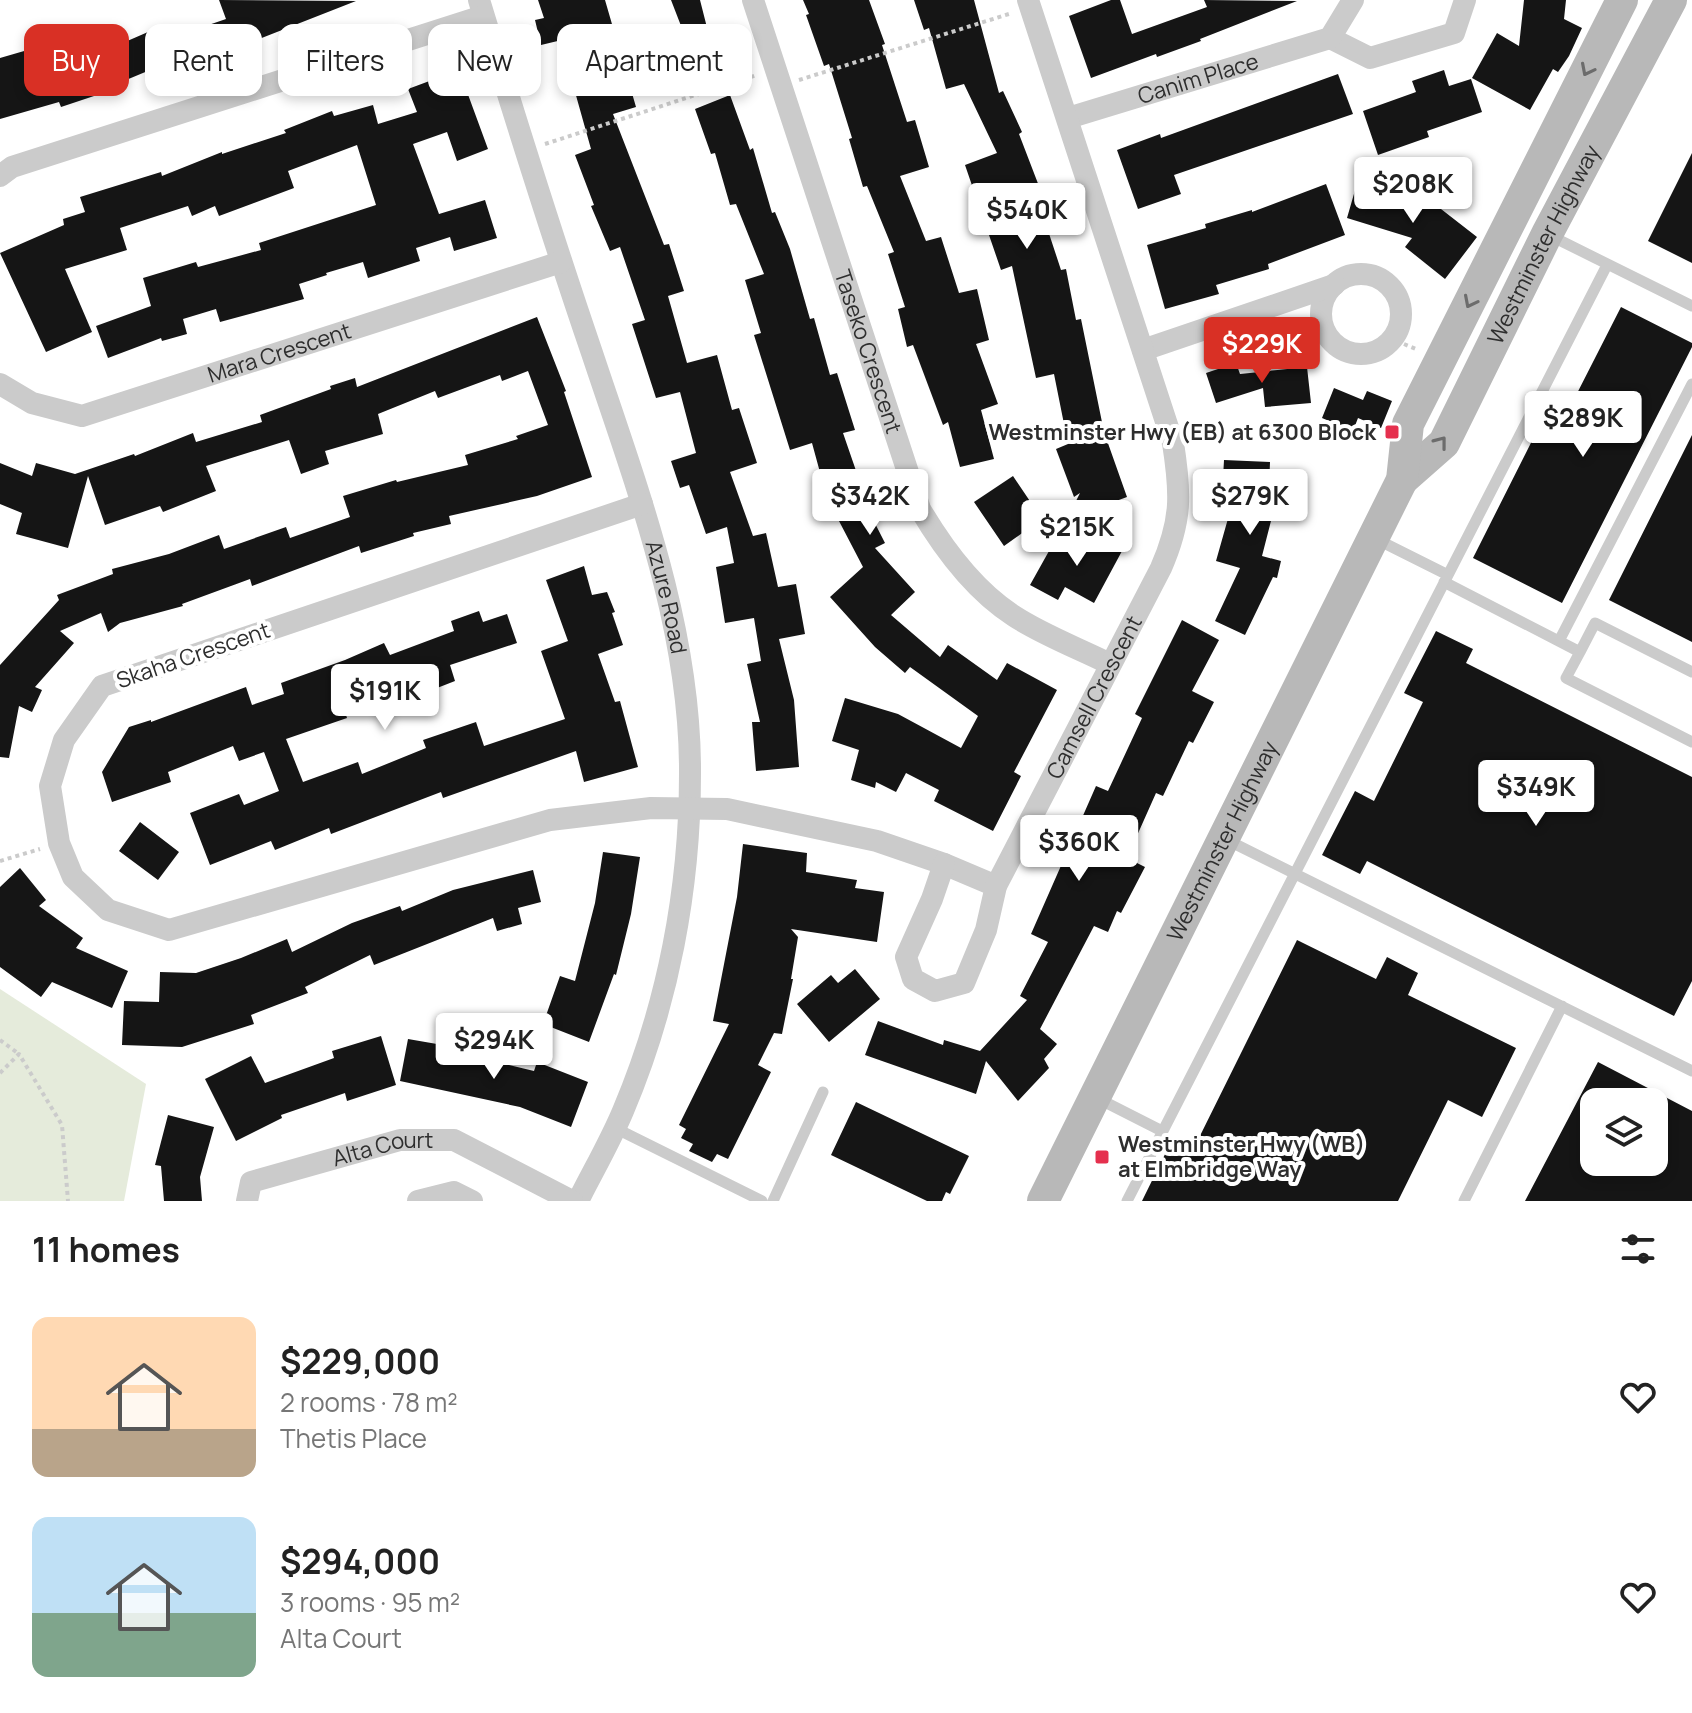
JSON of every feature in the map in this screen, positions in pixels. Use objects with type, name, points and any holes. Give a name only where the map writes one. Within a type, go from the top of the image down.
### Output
[{"type":"main road","name":"Westminster Highway","points":[[1043,1201],[1402,480],[1408,424],[1622,0]]},
{"type":"main road","name":"Westminster Highway","points":[[1402,480],[1444,443],[1547,234],[1671,0]]},
{"type":"street","name":"Taseko Crescent","points":[[753,0],[920,509],[937,538],[958,563],[1013,616],[1110,664]]},
{"type":"street","points":[[1353,0],[1330,38],[1370,58],[1454,33],[1465,0]]},
{"type":"street","name":"Camsell Crescent","points":[[944,864],[906,957],[913,979],[935,991],[964,983],[986,930],[996,886],[1161,568],[1175,536],[1178,508],[1179,477],[1173,443],[1030,4]]},
{"type":"street","points":[[0,176],[12,167],[481,8]]},
{"type":"street","name":"Azure Road","points":[[481,8],[642,504],[670,611],[685,698],[691,772],[678,924],[660,1006],[643,1058],[615,1128],[578,1201]]},
{"type":"street","name":"Canim Place","points":[[1068,118],[1330,38]]},
{"type":"street","name":"Mara Crescent","points":[[0,384],[32,403],[82,416],[561,262]]},
{"type":"street","points":[[1143,350],[1334,285]]},
{"type":"street","name":"Skaha Crescent","points":[[642,504],[102,686],[64,740],[50,786],[59,843],[73,877],[108,910],[169,930],[550,820],[630,810],[689,808]]},
{"type":"street","points":[[689,808],[727,809],[877,841],[996,886]]},
{"type":"street","name":"Alta Court","points":[[247,1201],[251,1182],[400,1140],[454,1140],[572,1201]]},
{"type":"street","points":[[418,1201],[454,1192],[472,1201]]},
{"type":"lane","points":[[1547,234],[1692,306]]},
{"type":"lane","points":[[1127,1201],[1607,265]]},
{"type":"lane","points":[[1559,641],[1692,384]]},
{"type":"lane","points":[[1373,538],[1580,652]]},
{"type":"lane","points":[[1692,672],[1595,623],[1566,678],[1692,742]]},
{"type":"lane","points":[[1225,839],[1692,1071]]},
{"type":"lane","points":[[1464,1201],[1562,1006]]},
{"type":"lane","points":[[773,1201],[823,1092]]},
{"type":"lane","points":[[1095,1097],[1162,1131]]},
{"type":"lane","points":[[615,1128],[762,1201]]},
{"type":"path","points":[[527,149],[1030,4]]},
{"type":"path","points":[[0,861],[59,843]]},
{"type":"path","points":[[0,1040],[19,1054],[62,1125],[68,1201]]},
{"type":"path","points":[[0,1073],[19,1054]]},
{"type":"green space","points":[[0,989],[146,1084],[124,1201],[0,1201]]},
{"type":"building","points":[[219,0],[356,1],[297,24],[278,24],[278,32],[262,38],[262,24],[211,24],[226,19]]},
{"type":"building","points":[[538,0],[605,0],[612,24],[557,24],[557,41],[541,45],[541,24],[536,24],[535,20],[544,18]]},
{"type":"building","points":[[671,0],[700,0],[706,24],[680,24]]},
{"type":"building","points":[[803,0],[869,0],[907,122],[915,120],[929,167],[900,176],[926,241],[941,237],[959,293],[977,289],[989,340],[976,344],[998,404],[981,410],[994,459],[960,467],[948,422],[943,425],[913,345],[907,347],[898,309],[905,307],[888,254],[894,252],[867,186],[863,187],[849,139],[852,138],[829,64],[824,66]]},
{"type":"building","points":[[914,0],[974,0],[999,93],[1003,91],[1022,132],[1019,134],[1042,194],[1037,197],[1061,270],[1066,269],[1076,320],[1081,319],[1104,432],[1127,497],[1081,514],[1076,501],[1080,493],[1074,497],[1056,449],[1068,444],[1054,374],[1036,378],[1012,266],[1001,270],[965,165],[997,153],[964,84],[946,89],[929,28],[924,30]]},
{"type":"building","points":[[1111,0],[1120,0],[1132,34],[1207,7],[1204,0],[1297,1],[1201,41],[1091,78],[1069,16]]},
{"type":"building","points":[[1524,0],[1566,0],[1564,19],[1582,28],[1569,56],[1558,72],[1553,69],[1530,110],[1472,78],[1497,33],[1519,46]]},
{"type":"building","points":[[145,33],[145,72],[129,79],[129,40]]},
{"type":"building","points":[[24,51],[24,96],[94,96],[61,107],[59,102],[0,119],[0,58]]},
{"type":"building","points":[[1444,70],[1449,86],[1471,79],[1482,112],[1427,131],[1429,137],[1378,155],[1363,111],[1416,92],[1412,81]]},
{"type":"building","points":[[1338,74],[1353,114],[1174,175],[1181,194],[1138,209],[1117,150],[1160,134],[1161,138]]},
{"type":"building","points":[[428,82],[428,96],[469,96],[488,149],[457,161],[447,132],[413,144],[439,214],[485,200],[497,238],[454,251],[450,237],[416,248],[420,261],[368,278],[363,262],[326,273],[299,284],[304,299],[220,322],[216,309],[183,319],[187,334],[162,341],[161,338],[108,358],[96,326],[151,306],[143,278],[196,262],[198,267],[261,250],[259,243],[376,205],[357,145],[288,171],[294,188],[219,216],[215,206],[192,216],[188,206],[120,228],[127,250],[65,269],[92,332],[46,352],[0,253],[64,225],[63,219],[85,212],[80,197],[161,172],[162,176],[222,152],[286,133],[284,130],[332,111],[334,116],[373,105],[378,124],[417,112],[411,96],[412,88]]},
{"type":"building","points":[[576,96],[633,96],[636,107],[613,114],[664,245],[669,244],[684,291],[668,296],[687,363],[717,355],[732,410],[739,408],[757,463],[730,472],[753,536],[766,533],[778,587],[796,584],[805,634],[779,639],[794,700],[799,767],[756,771],[752,722],[760,722],[747,664],[761,661],[754,618],[725,623],[716,567],[734,563],[727,527],[706,534],[689,485],[680,488],[671,461],[696,453],[680,392],[656,398],[632,324],[645,320],[620,247],[610,251],[591,206],[594,205],[575,155],[591,149]]},
{"type":"building","points":[[730,96],[750,150],[753,148],[772,213],[775,212],[790,249],[810,319],[814,318],[830,375],[837,373],[855,430],[843,433],[863,491],[859,492],[885,543],[875,548],[915,592],[891,615],[940,657],[948,645],[997,680],[1007,663],[1057,690],[1014,772],[1021,776],[993,831],[934,801],[939,790],[906,773],[896,792],[876,782],[875,788],[851,780],[859,750],[832,741],[845,698],[898,714],[961,748],[978,716],[910,667],[905,673],[875,647],[830,597],[863,567],[827,498],[812,443],[790,450],[754,335],[761,333],[745,280],[764,274],[736,204],[730,205],[715,153],[711,154],[695,109]]},
{"type":"building","points":[[1692,153],[1692,263],[1648,241]]},
{"type":"building","points":[[1358,180],[1432,202],[1477,237],[1445,279],[1405,247],[1412,238],[1347,218]]},
{"type":"building","points":[[1326,184],[1345,235],[1268,264],[1269,269],[1216,285],[1219,294],[1165,309],[1147,245],[1206,228],[1205,224],[1252,212]]},
{"type":"building","points":[[1621,307],[1692,343],[1692,347],[1562,603],[1473,558],[1550,405],[1567,413]]},
{"type":"building","points":[[537,317],[566,391],[592,477],[537,496],[449,516],[451,524],[413,533],[414,536],[361,553],[359,546],[252,586],[250,579],[183,606],[120,623],[108,632],[101,613],[60,631],[74,643],[35,687],[42,690],[32,712],[19,706],[9,758],[0,757],[0,665],[59,600],[57,595],[113,574],[112,569],[169,554],[219,535],[224,549],[286,527],[290,538],[350,517],[343,496],[396,480],[468,465],[465,455],[518,439],[516,436],[548,425],[528,371],[502,381],[500,375],[438,398],[435,391],[378,414],[383,434],[325,451],[329,464],[301,474],[289,440],[206,466],[216,491],[163,512],[160,506],[105,525],[88,476],[68,548],[16,534],[22,513],[0,504],[0,463],[32,476],[36,463],[75,474],[135,456],[193,433],[196,442],[262,422],[260,415],[331,389],[330,386],[355,378],[357,387]]},
{"type":"building","points":[[1236,363],[1240,374],[1307,367],[1311,403],[1265,407],[1263,388],[1216,403],[1206,373]]},
{"type":"building","points":[[1334,388],[1363,400],[1367,391],[1392,401],[1381,428],[1358,418],[1353,431],[1322,418]]},
{"type":"building","points":[[1692,435],[1692,642],[1609,600]]},
{"type":"building","points":[[1224,460],[1270,462],[1269,489],[1299,491],[1298,518],[1272,517],[1262,556],[1281,561],[1277,578],[1273,577],[1245,635],[1215,621],[1240,568],[1216,561],[1229,515],[1221,515]]},
{"type":"building","points":[[1013,476],[1042,519],[1004,546],[974,502]]},
{"type":"building","points":[[1088,532],[1122,551],[1094,603],[1065,587],[1058,600],[1030,585],[1049,551]]},
{"type":"building","points":[[584,566],[592,595],[607,592],[615,612],[612,613],[623,645],[598,654],[615,702],[620,701],[638,767],[584,782],[576,751],[443,798],[441,792],[331,834],[329,828],[275,850],[271,841],[210,865],[190,813],[239,794],[244,805],[279,791],[264,752],[239,761],[233,746],[168,772],[171,782],[112,802],[102,772],[129,727],[246,687],[252,705],[284,694],[281,683],[384,643],[390,655],[454,631],[451,621],[479,611],[483,622],[507,614],[517,643],[450,665],[455,681],[414,697],[405,673],[341,699],[347,718],[286,739],[303,782],[358,762],[362,774],[426,748],[423,740],[476,722],[484,746],[565,719],[541,651],[568,641],[546,580]]},
{"type":"building","points":[[1182,620],[1219,640],[1192,691],[1214,702],[1193,743],[1189,741],[1163,796],[1156,793],[1127,858],[1145,867],[1121,913],[1117,911],[1108,932],[1094,926],[1040,1029],[1057,1044],[1044,1059],[1049,1068],[1018,1101],[986,1061],[976,1094],[865,1055],[878,1021],[943,1045],[944,1040],[980,1051],[1027,1000],[1020,996],[1048,942],[1031,934],[1096,786],[1108,791],[1142,718],[1135,714]]},
{"type":"building","points":[[1436,631],[1473,649],[1466,663],[1692,777],[1692,981],[1674,1016],[1367,861],[1360,874],[1322,855],[1355,791],[1374,801],[1423,702],[1404,693]]},
{"type":"building","points":[[140,822],[179,852],[158,880],[119,851]]},
{"type":"building","points":[[743,844],[807,853],[806,872],[857,880],[855,888],[884,892],[877,942],[791,929],[798,937],[782,1034],[774,1033],[758,1065],[771,1072],[728,1159],[717,1154],[712,1162],[689,1151],[693,1144],[681,1138],[686,1129],[679,1125],[729,1024],[713,1021],[737,897]]},
{"type":"building","points":[[603,852],[640,857],[631,914],[616,975],[589,1042],[543,1024],[560,976],[575,981],[595,903]]},
{"type":"building","points":[[20,868],[46,900],[39,906],[83,938],[76,948],[128,971],[112,1008],[52,982],[41,997],[0,967],[0,887]]},
{"type":"building","points":[[533,870],[541,902],[518,908],[522,924],[497,931],[493,918],[374,965],[370,955],[305,987],[308,993],[251,1015],[254,1024],[182,1047],[122,1045],[124,1001],[159,1002],[160,972],[196,973],[287,939],[292,952],[352,923],[400,906],[402,911],[453,890]]},
{"type":"building","points":[[1297,940],[1376,979],[1387,957],[1418,973],[1408,995],[1516,1048],[1482,1117],[1448,1100],[1398,1201],[1142,1201],[1169,1146],[1190,1156]]},
{"type":"building","points":[[855,969],[880,999],[829,1042],[797,1004],[831,975],[838,983]]},
{"type":"building","points":[[381,1036],[396,1085],[347,1101],[345,1093],[281,1115],[282,1118],[236,1141],[205,1079],[251,1056],[265,1083],[334,1058],[332,1051]]},
{"type":"building","points":[[408,1039],[460,1048],[459,1053],[534,1071],[537,1062],[588,1082],[571,1127],[520,1107],[400,1081]]},
{"type":"building","points":[[1598,1062],[1648,1088],[1584,1088]]},
{"type":"building","points":[[1580,1096],[1580,1176],[1668,1176],[1668,1098],[1692,1111],[1692,1201],[1525,1201]]},
{"type":"building","points":[[856,1102],[969,1156],[950,1194],[946,1192],[942,1201],[927,1201],[831,1155]]},
{"type":"building","points":[[168,1115],[214,1127],[200,1177],[202,1201],[164,1201],[161,1166],[155,1165]]},
{"type":"place","name":"Westminster Hwy (EB) at 6300 Block","points":[[1392,432]]},
{"type":"place","name":"Westminster Hwy (WB) at Elmbridge Way","points":[[1102,1157]]}]
